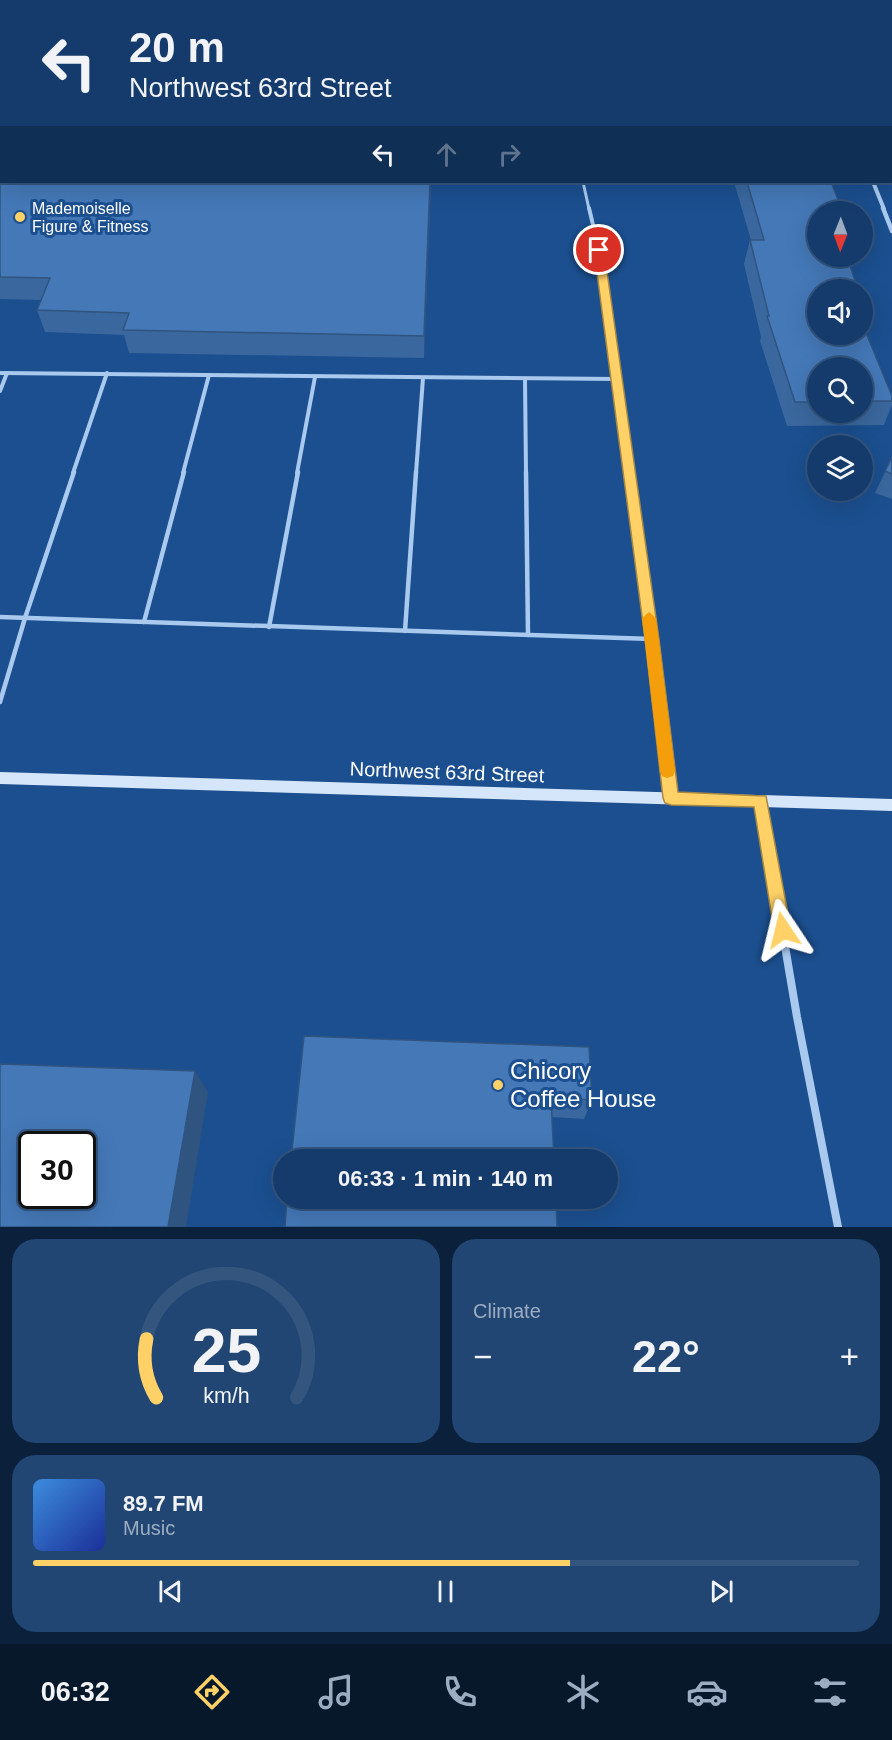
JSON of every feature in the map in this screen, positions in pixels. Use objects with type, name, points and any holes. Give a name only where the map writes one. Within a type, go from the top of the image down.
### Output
[{"type":"main road","name":"Northwest 63rd Street","points":[[0,778],[892,805]]},
{"type":"street","points":[[873,183],[892,231]]},
{"type":"street","points":[[760,801],[797,1017],[838,1227]]},
{"type":"lane","points":[[583,183],[599,250],[652,639],[671,798]]},
{"type":"lane","points":[[0,373],[617,379]]},
{"type":"lane","points":[[0,392],[7,373]]},
{"type":"lane","points":[[0,702],[25,618],[107,373]]},
{"type":"lane","points":[[144,622],[209,375]]},
{"type":"lane","points":[[269,627],[315,376]]},
{"type":"lane","points":[[405,631],[423,378]]},
{"type":"lane","points":[[525,379],[528,636]]},
{"type":"lane","points":[[0,617],[652,639]]},
{"type":"building","points":[[0,183],[430,183],[424,336],[123,330],[129,313],[37,310],[50,278],[0,277]]},
{"type":"building","points":[[747,183],[831,183],[839,201],[807,201],[807,267],[851,267],[854,279],[807,279],[807,345],[871,345],[892,401],[873,401],[873,357],[807,357],[807,402],[795,402],[767,316],[769,316],[750,240],[764,240]]},
{"type":"building","points":[[892,457],[892,474],[885,471]]},
{"type":"building","points":[[304,1036],[589,1047],[592,1100],[551,1098],[553,1149],[292,1149]]},
{"type":"building","points":[[0,1064],[195,1071],[168,1227],[0,1227]]},
{"type":"building","points":[[286,1209],[556,1209],[557,1227],[285,1227]]},
{"type":"slow traffic","points":[[649,618],[667,771]]},
{"type":"place","name":"Mademoiselle Figure & Fitness","points":[[20,217]]},
{"type":"place","name":"Chicory Coffee House","points":[[498,1085]]},
{"type":"route","points":[[599,250],[652,639],[671,798],[760,801],[783,930]]}]
